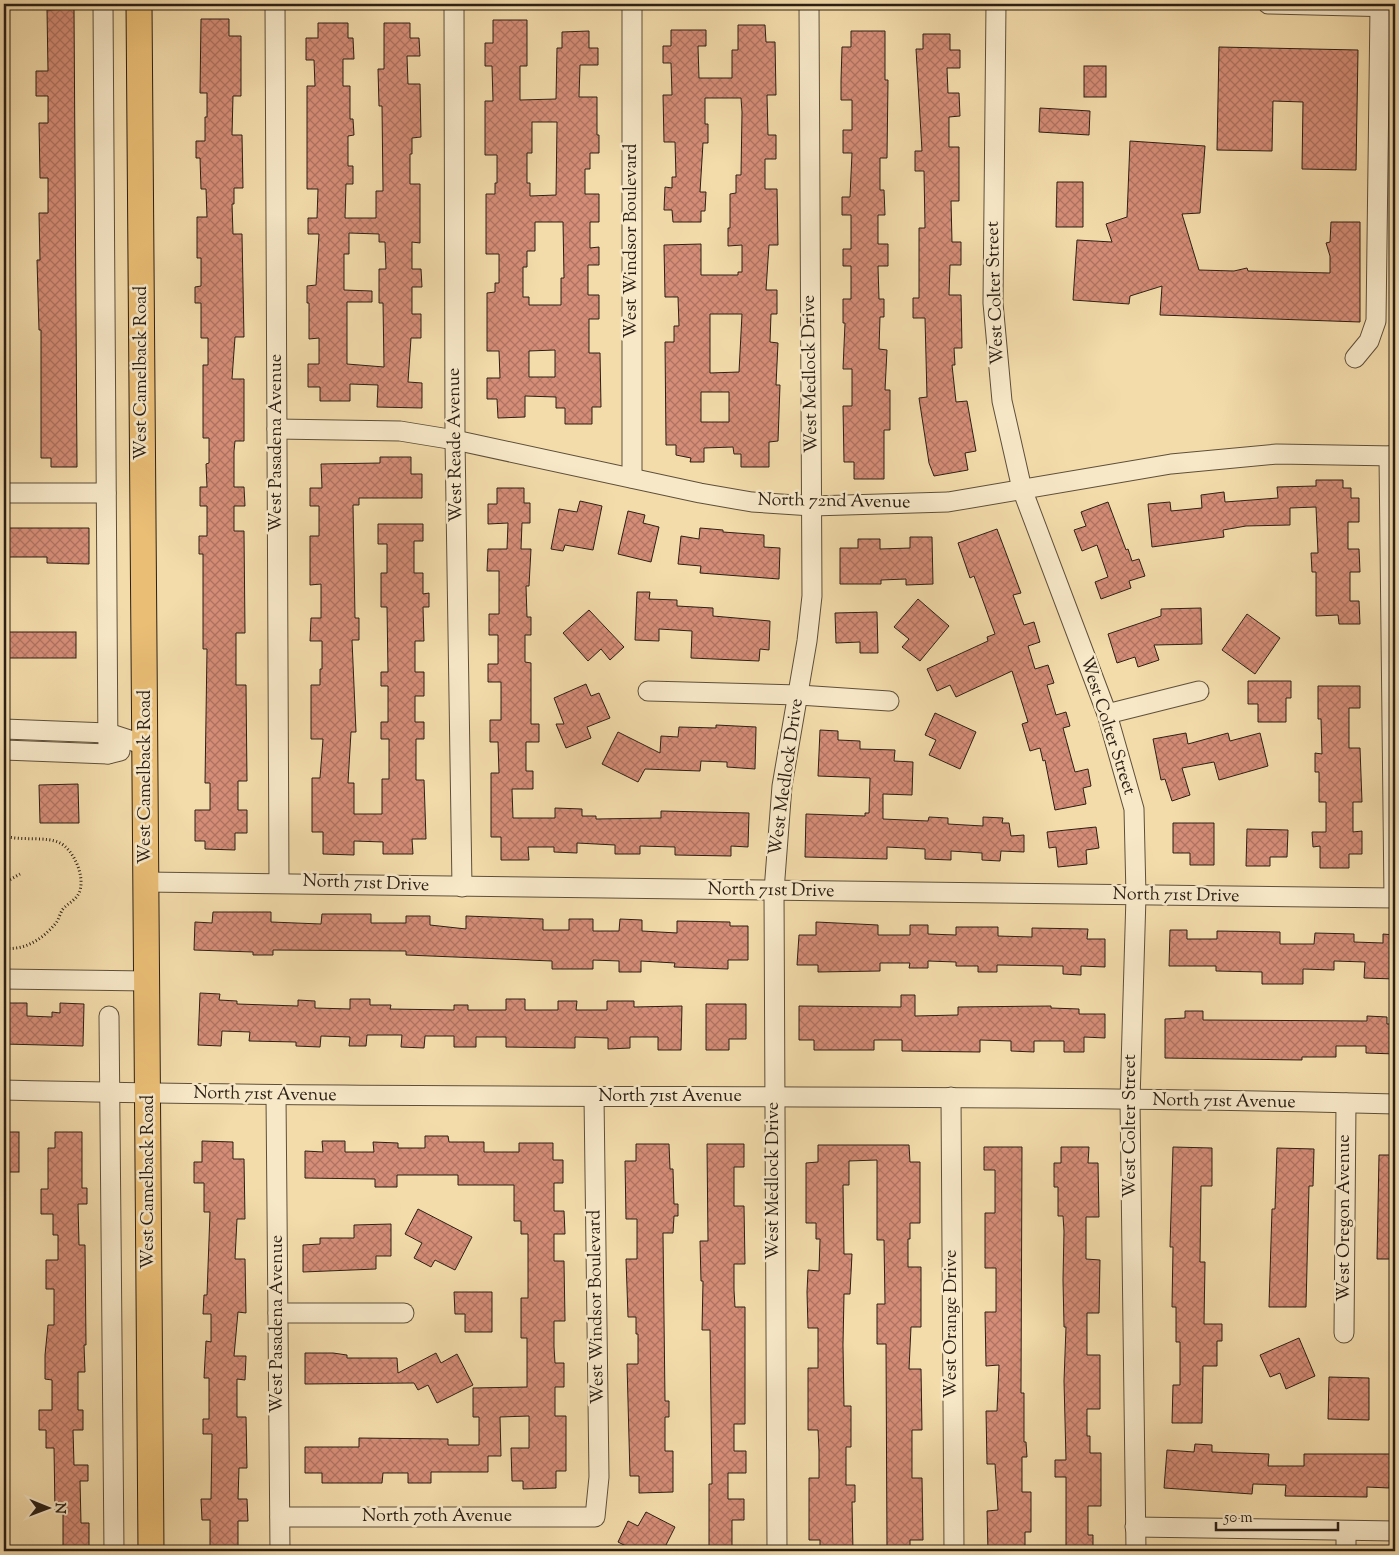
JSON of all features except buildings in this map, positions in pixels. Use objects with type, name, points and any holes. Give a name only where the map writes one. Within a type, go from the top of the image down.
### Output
[{"type":"main road","name":"West Camelback Road","points":[[140,4],[151,1551]]},
{"type":"street","name":"West Camelback Road","points":[[103,4],[108,754]]},
{"type":"street","name":"West Pasadena Avenue","points":[[275,4],[279,882]]},
{"type":"street","name":"West Reade Avenue","points":[[454,4],[456,440],[462,887]]},
{"type":"street","name":"West Windsor Boulevard","points":[[632,4],[632,478]]},
{"type":"street","name":"West Medlock Drive","points":[[777,1551],[774,891],[782,786],[799,695],[812,596],[809,4]]},
{"type":"street","name":"West Colter Street","points":[[996,4],[993,302],[1002,401],[1022,489],[1107,714],[1134,808],[1136,896],[1130,1101],[1136,1551]]},
{"type":"street","points":[[1268,4],[1388,7],[1376,321],[1369,341],[1355,358]]},
{"type":"street","name":"North 72nd Avenue","points":[[277,429],[400,431],[456,440],[752,502],[812,506],[948,502],[1171,464],[1278,454],[1392,456]]},
{"type":"street","points":[[1392,456],[1395,898]]},
{"type":"street","points":[[4,493],[106,493]]},
{"type":"street","points":[[648,691],[799,695],[889,701]]},
{"type":"street","points":[[1107,714],[1199,691]]},
{"type":"street","points":[[4,729],[108,733],[145,745]]},
{"type":"street","points":[[23,750],[24,730]]},
{"type":"street","points":[[4,750],[108,754],[145,745]]},
{"type":"street","name":"North 71st Drive","points":[[146,882],[279,882],[462,887],[1395,898]]},
{"type":"street","points":[[4,979],[147,981]]},
{"type":"street","points":[[109,1016],[114,1551]]},
{"type":"street","name":"North 71st Avenue","points":[[4,1090],[276,1096],[951,1097],[1395,1104]]},
{"type":"street","name":"West Pasadena Avenue","points":[[276,1096],[280,1551]]},
{"type":"street","name":"West Windsor Boulevard","points":[[594,1097],[599,1468],[594,1517]]},
{"type":"street","name":"West Orange Drive","points":[[951,1097],[954,1551]]},
{"type":"street","name":"West Oregon Avenue","points":[[1344,1333],[1346,1103]]},
{"type":"street","points":[[278,1313],[404,1313]]},
{"type":"street","name":"North 70th Avenue","points":[[280,1517],[594,1517]]},
{"type":"street","points":[[1136,1527],[1395,1531]]},
{"type":"street","points":[[1346,1531],[1346,1551]]},
{"type":"path","points":[[4,836],[29,840],[50,839],[68,848],[80,874],[80,890],[76,899],[63,909],[56,922],[41,937],[16,950],[4,948]]},
{"type":"path","points":[[4,883],[20,874]]}]
